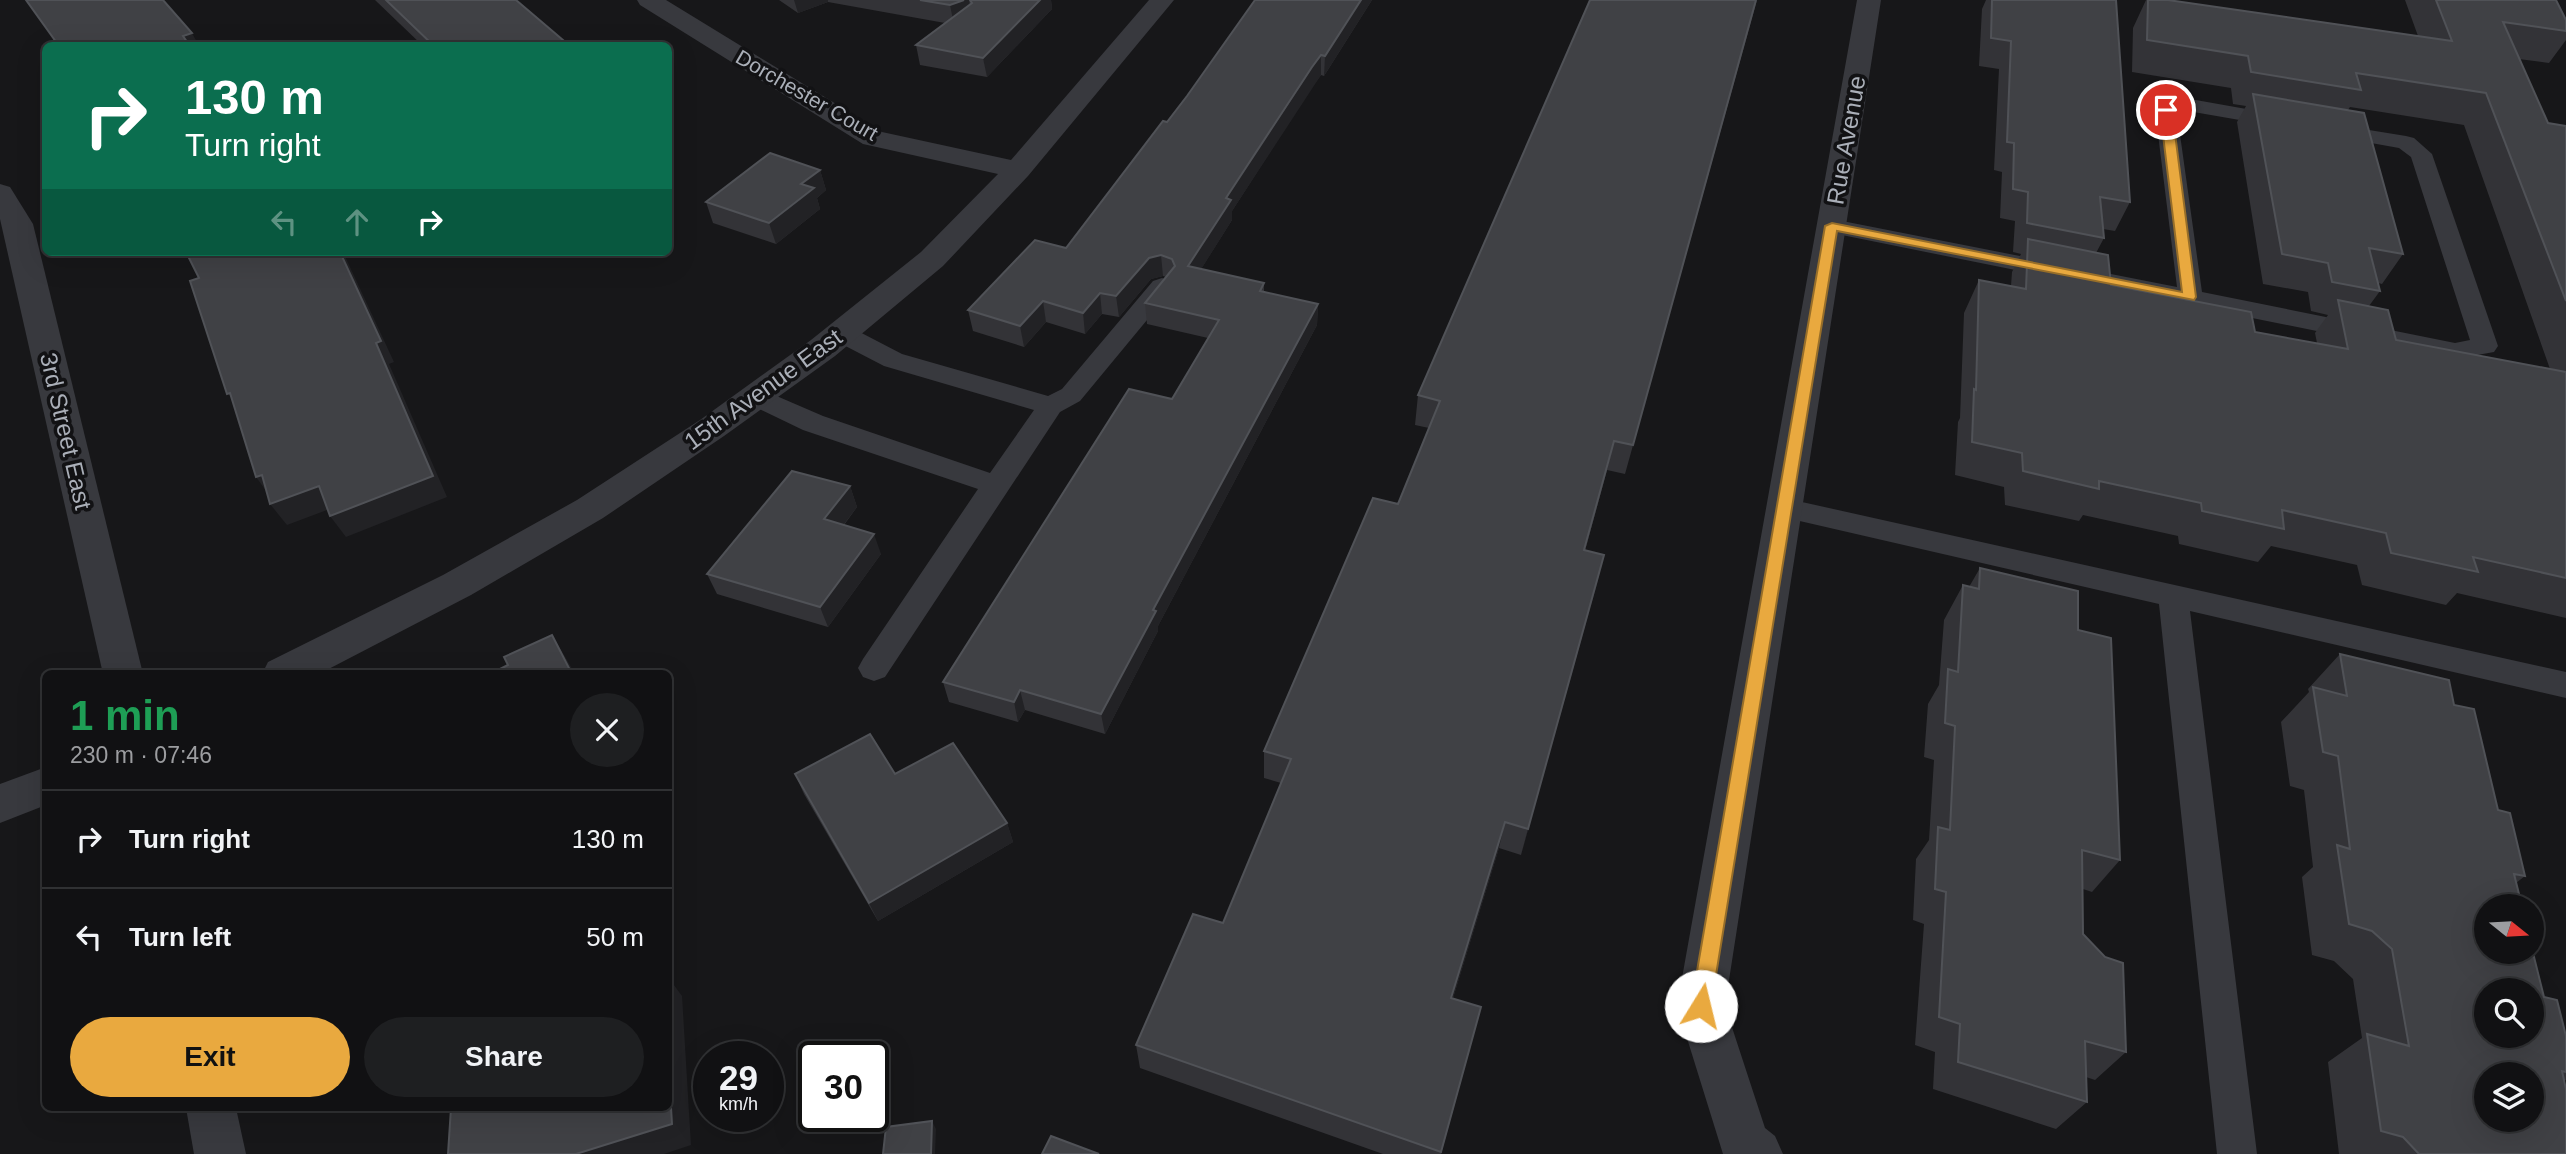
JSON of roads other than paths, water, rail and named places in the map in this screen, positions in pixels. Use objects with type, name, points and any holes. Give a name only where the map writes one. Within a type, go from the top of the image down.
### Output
[{"type":"street","name":"Dorchester Court","points":[[649,0],[873,138],[1018,170]]},
{"type":"street","name":"15th Avenue East","points":[[290,670],[457,585],[590,509],[756,397],[841,332],[932,258],[1018,170],[1162,0]]},
{"type":"street","name":"Rue Avenue","points":[[1751,1149],[1701,1006],[1869,0]]},
{"type":"street","name":"3rd Street East","points":[[0,193],[122,670]]},
{"type":"street","points":[[0,804],[42,787]]},
{"type":"street","points":[[212,1111],[220,1154]]},
{"type":"lane","points":[[1832,226],[2455,351],[2485,346],[2421,154],[2406,143],[2179,103],[2166,110],[2190,297]]},
{"type":"lane","points":[[874,668],[1051,406],[1071,395],[1162,286]]},
{"type":"lane","points":[[841,332],[893,360],[1051,406]]},
{"type":"lane","points":[[756,397],[813,423],[996,485]]},
{"type":"lane","points":[[1784,508],[2566,685]]},
{"type":"lane","points":[[2173,596],[2236,1154]]}]
